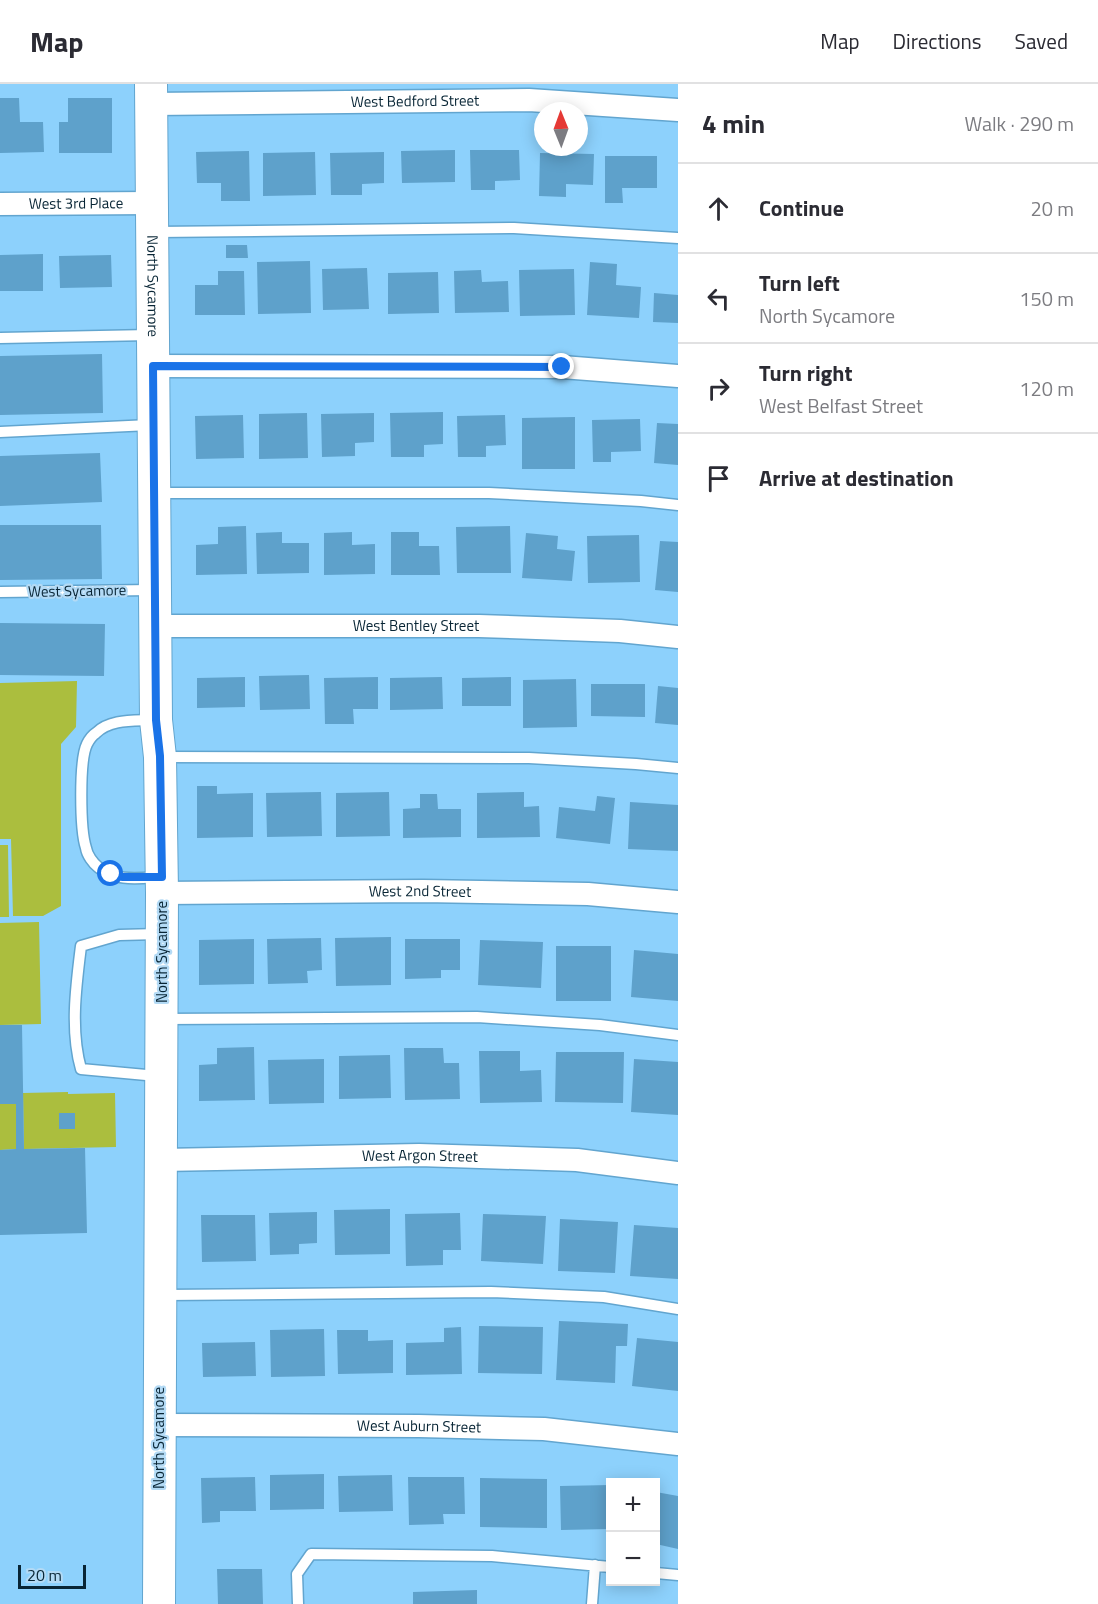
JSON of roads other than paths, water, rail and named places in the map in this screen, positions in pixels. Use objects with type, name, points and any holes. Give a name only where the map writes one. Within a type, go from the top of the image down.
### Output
[{"type":"street","name":"West Bedford Street","points":[[151,94],[529,100],[678,110]]},
{"type":"street","name":"North Sycamore","points":[[151,94],[154,590],[162,885],[159,1604]]},
{"type":"street","name":"West 3rd Place","points":[[0,204],[152,218]]},
{"type":"street","points":[[153,366],[562,367],[678,376]]},
{"type":"street","name":"West Bentley Street","points":[[155,626],[479,626],[620,631],[678,637]]},
{"type":"street","name":"West 2nd Street","points":[[162,885],[588,894],[678,902]]},
{"type":"street","name":"West Argon Street","points":[[162,1160],[430,1155],[576,1160],[678,1173]]},
{"type":"street","name":"West Auburn Street","points":[[159,1425],[544,1429],[678,1444]]},
{"type":"lane","points":[[152,218],[514,228],[678,238]]},
{"type":"lane","points":[[0,338],[153,335]]},
{"type":"lane","points":[[0,432],[154,425]]},
{"type":"lane","points":[[154,493],[489,493],[678,505]]},
{"type":"lane","name":"West Sycamore","points":[[0,592],[154,590]]},
{"type":"lane","points":[[156,720],[114,722],[96,732],[87,743],[83,761],[82,828],[86,852],[96,866],[103,871],[162,885]]},
{"type":"lane","points":[[160,756],[529,758],[678,768]]},
{"type":"lane","points":[[162,934],[119,935],[81,945],[76,987],[76,1052],[81,1070],[162,1076]]},
{"type":"lane","points":[[162,1019],[477,1017],[600,1025],[678,1035]]},
{"type":"lane","points":[[161,1294],[491,1292],[604,1297],[678,1309]]},
{"type":"lane","points":[[298,1604],[297,1574],[311,1554],[492,1556],[606,1566]]},
{"type":"lane","points":[[592,1604],[595,1565]]},
{"type":"lane","points":[[660,1573],[678,1575]]}]
